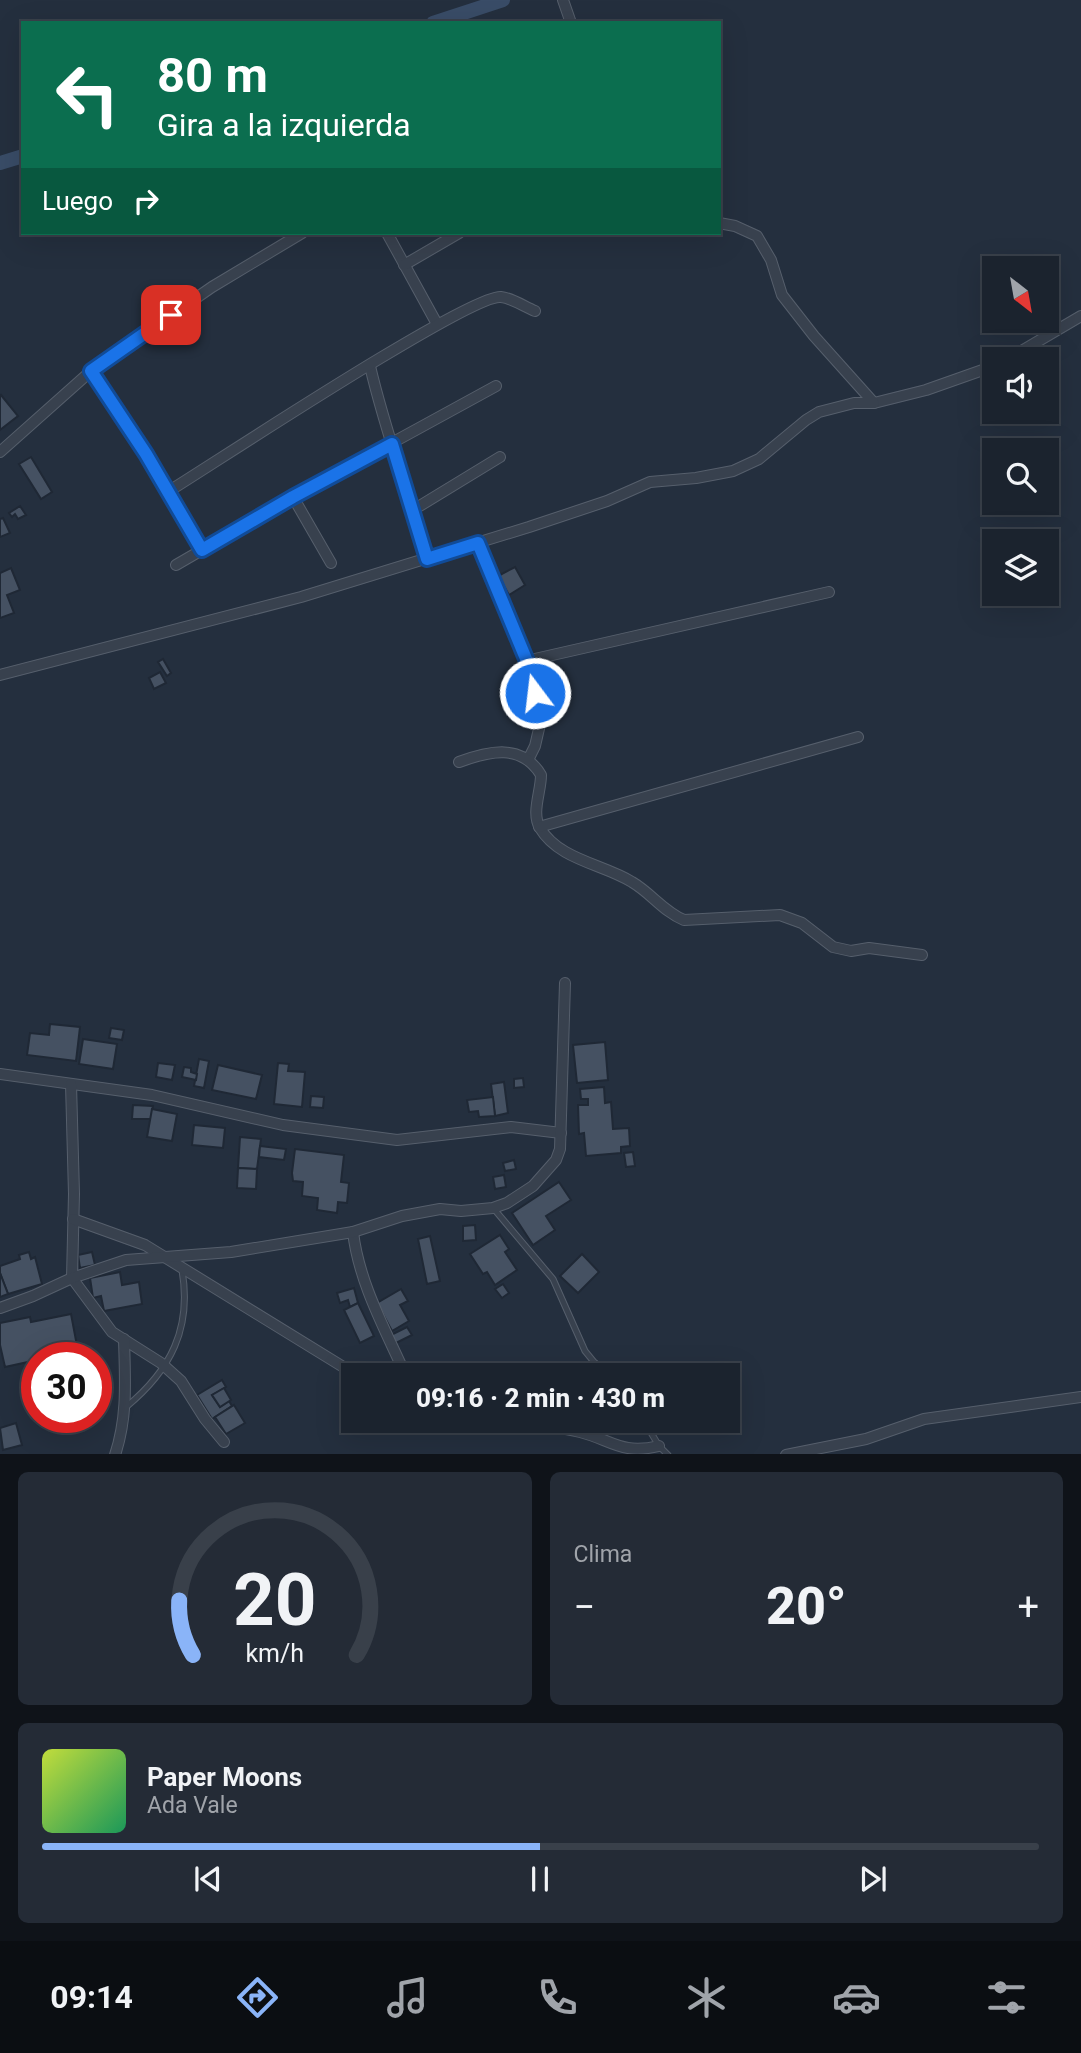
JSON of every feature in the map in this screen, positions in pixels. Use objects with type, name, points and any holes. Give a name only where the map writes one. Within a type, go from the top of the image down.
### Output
[{"type":"street","points":[[563,0],[570,21]]},
{"type":"street","points":[[721,223],[735,226],[757,236],[771,260],[782,295],[814,336],[874,403]]},
{"type":"street","points":[[0,452],[91,371],[212,287],[299,235]]},
{"type":"street","points":[[388,235],[437,324]]},
{"type":"street","points":[[404,265],[456,235]]},
{"type":"street","points":[[169,492],[437,324],[486,300],[500,297],[535,311]]},
{"type":"street","points":[[1028,347],[1081,316]]},
{"type":"street","points":[[370,366],[381,414],[427,559]]},
{"type":"street","points":[[0,675],[301,597],[607,501],[650,482],[733,471],[759,459],[819,412],[854,403],[874,403],[926,390],[982,370]]},
{"type":"street","points":[[91,371],[169,492],[202,550]]},
{"type":"street","points":[[176,565],[293,497],[496,386]]},
{"type":"street","points":[[413,510],[500,457]]},
{"type":"street","points":[[293,497],[331,564]]},
{"type":"street","points":[[478,543],[526,661],[541,720],[535,746],[528,760]]},
{"type":"street","points":[[526,661],[829,592]]},
{"type":"street","points":[[539,827],[858,737]]},
{"type":"street","points":[[459,762],[500,751],[515,752],[528,760],[541,775],[536,810],[539,827],[554,845],[582,861],[632,882],[673,915],[684,920],[780,915],[802,923],[833,947],[851,951],[869,948],[922,956]]},
{"type":"street","points":[[0,1308],[72,1278],[126,1260],[232,1252],[353,1232],[402,1216],[440,1209],[461,1211],[493,1208],[521,1196],[548,1170],[560,1150],[565,983]]},
{"type":"street","points":[[0,1074],[152,1095],[283,1125],[397,1140],[511,1127],[561,1133]]},
{"type":"street","points":[[71,1084],[72,1278],[112,1332],[164,1365],[181,1381],[205,1419],[224,1442]]},
{"type":"street","points":[[73,1219],[145,1245],[341,1365]]},
{"type":"street","points":[[353,1232],[356,1257],[364,1281],[400,1363]]},
{"type":"street","points":[[115,1454],[122,1432],[125,1408],[124,1339]]},
{"type":"street","points":[[786,1454],[866,1439],[924,1419],[1081,1397]]},
{"type":"street","points":[[583,1433],[617,1448],[635,1451],[663,1450]]},
{"type":"lane","points":[[493,1208],[553,1279],[585,1351],[595,1363]]},
{"type":"lane","points":[[125,1408],[141,1395],[164,1365],[180,1337],[184,1322],[185,1287],[181,1266]]},
{"type":"lane","points":[[652,1433],[663,1450]]},
{"type":"building","points":[[0,396],[18,416],[0,430]]},
{"type":"building","points":[[31,457],[52,492],[41,499],[19,464]]},
{"type":"building","points":[[20,506],[26,515],[18,519],[15,514],[12,517],[9,513]]},
{"type":"building","points":[[3,518],[10,533],[0,537],[0,519]]},
{"type":"building","points":[[515,567],[525,585],[509,595],[498,576]]},
{"type":"building","points":[[11,568],[20,590],[7,595],[14,613],[0,618],[0,573]]},
{"type":"building","points":[[163,659],[171,673],[167,676],[158,662]]},
{"type":"building","points":[[160,672],[166,683],[154,689],[149,678]]},
{"type":"building","points":[[50,1024],[80,1027],[76,1061],[27,1055],[30,1033],[49,1035]]},
{"type":"building","points":[[111,1028],[124,1030],[122,1040],[109,1038]]},
{"type":"building","points":[[83,1039],[117,1044],[113,1069],[79,1064]]},
{"type":"building","points":[[605,1042],[608,1080],[577,1083],[573,1045]]},
{"type":"building","points":[[199,1059],[209,1061],[204,1088],[194,1086]]},
{"type":"building","points":[[158,1063],[175,1065],[172,1080],[156,1077]]},
{"type":"building","points":[[278,1063],[289,1064],[288,1071],[305,1072],[302,1107],[274,1104]]},
{"type":"building","points":[[218,1065],[262,1075],[256,1099],[212,1090]]},
{"type":"building","points":[[184,1067],[191,1068],[191,1072],[197,1074],[196,1080],[182,1077]]},
{"type":"building","points":[[523,1078],[524,1087],[514,1088],[514,1079]]},
{"type":"building","points":[[504,1082],[508,1113],[495,1116],[491,1084]]},
{"type":"building","points":[[604,1087],[605,1103],[611,1102],[613,1129],[629,1128],[630,1146],[621,1147],[621,1153],[586,1156],[584,1133],[579,1134],[578,1105],[588,1105],[588,1099],[581,1099],[580,1089]]},
{"type":"building","points":[[311,1096],[324,1097],[323,1108],[310,1107]]},
{"type":"building","points":[[493,1097],[495,1116],[479,1117],[478,1111],[469,1112],[467,1100]]},
{"type":"building","points":[[133,1105],[153,1106],[151,1119],[132,1119]]},
{"type":"building","points":[[152,1109],[177,1114],[172,1141],[147,1137]]},
{"type":"building","points":[[194,1125],[225,1128],[223,1148],[192,1145]]},
{"type":"building","points":[[240,1137],[261,1139],[257,1169],[238,1168]]},
{"type":"building","points":[[260,1146],[286,1149],[284,1160],[259,1157]]},
{"type":"building","points":[[295,1149],[344,1155],[341,1182],[349,1183],[347,1203],[338,1202],[337,1213],[317,1210],[318,1198],[302,1196],[303,1182],[293,1181]]},
{"type":"building","points":[[633,1152],[635,1166],[626,1167],[624,1153]]},
{"type":"building","points":[[514,1160],[516,1169],[505,1171],[503,1163]]},
{"type":"building","points":[[238,1168],[257,1169],[256,1189],[237,1188]]},
{"type":"building","points":[[504,1175],[506,1187],[495,1189],[493,1177]]},
{"type":"building","points":[[559,1182],[571,1200],[546,1216],[555,1230],[533,1245],[512,1213]]},
{"type":"building","points":[[475,1225],[476,1240],[463,1241],[463,1226]]},
{"type":"building","points":[[500,1235],[509,1249],[505,1252],[517,1270],[495,1285],[487,1272],[483,1274],[470,1254]]},
{"type":"building","points":[[430,1236],[440,1281],[427,1284],[418,1239]]},
{"type":"building","points":[[29,1252],[31,1259],[35,1257],[42,1284],[8,1294],[0,1266],[20,1259],[19,1255]]},
{"type":"building","points":[[92,1252],[95,1265],[80,1268],[78,1255]]},
{"type":"building","points":[[582,1254],[599,1272],[578,1293],[560,1276]]},
{"type":"building","points":[[120,1272],[122,1285],[139,1282],[142,1304],[104,1311],[101,1296],[93,1298],[90,1278]]},
{"type":"building","points":[[0,1273],[8,1294],[0,1297]]},
{"type":"building","points":[[503,1284],[509,1293],[502,1298],[495,1289]]},
{"type":"building","points":[[354,1288],[358,1303],[350,1307],[348,1300],[340,1303],[337,1293]]},
{"type":"building","points":[[401,1289],[408,1301],[400,1305],[409,1321],[392,1331],[377,1303]]},
{"type":"building","points":[[358,1303],[374,1336],[360,1343],[344,1310]]},
{"type":"building","points":[[71,1314],[76,1342],[21,1342],[21,1363],[5,1367],[0,1345],[0,1323],[30,1317],[31,1322]]},
{"type":"building","points":[[407,1327],[412,1335],[396,1343],[391,1335]]},
{"type":"building","points":[[222,1380],[226,1387],[212,1395],[220,1407],[229,1401],[232,1406],[212,1419],[197,1395]]},
{"type":"building","points":[[224,1388],[231,1400],[220,1407],[212,1395]]},
{"type":"building","points":[[234,1405],[245,1423],[226,1434],[215,1417]]},
{"type":"building","points":[[16,1423],[22,1445],[3,1450],[0,1428]]},
{"type":"waterway","points":[[439,21],[503,0]]},
{"type":"waterway","points":[[0,163],[21,157]]},
{"type":"route","points":[[171,315],[91,371],[146,454],[202,550],[392,444],[427,559],[478,543],[529,666],[535,693]]}]
